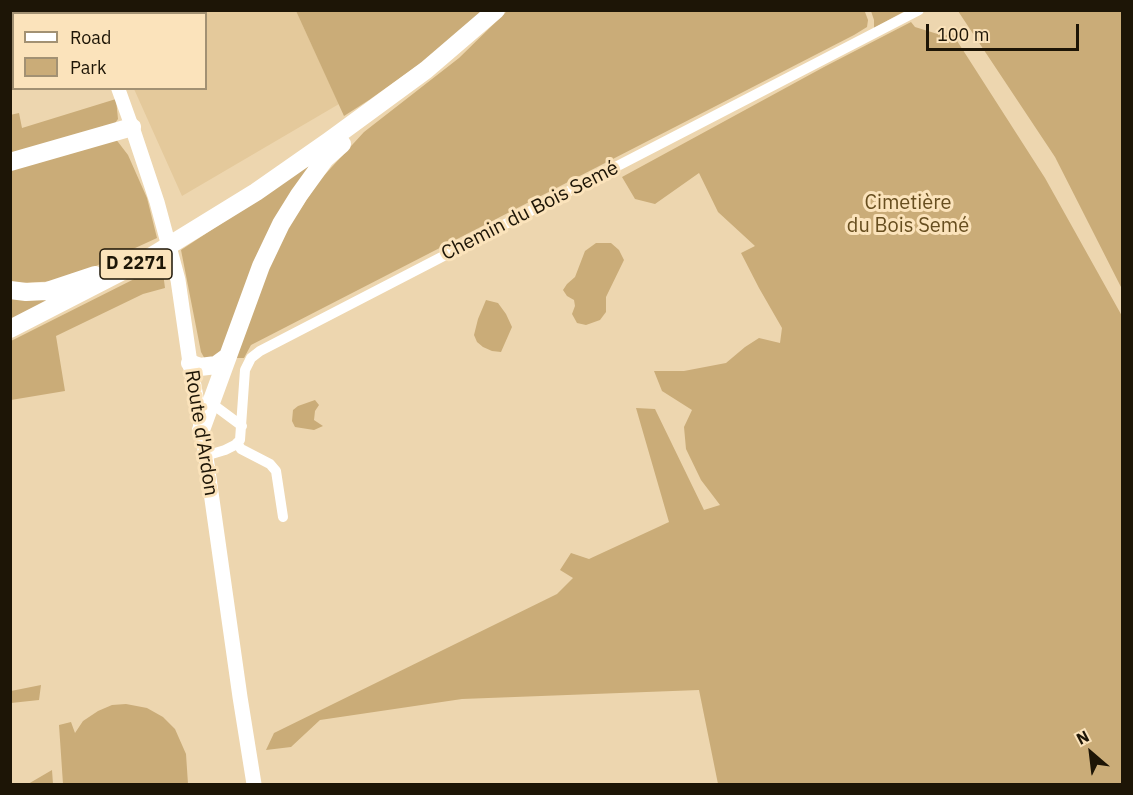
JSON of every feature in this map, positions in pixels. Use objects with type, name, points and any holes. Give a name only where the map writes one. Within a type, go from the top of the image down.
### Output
[{"type":"highway","name":"D 2271","points":[[10,329],[152,256],[256,192],[426,70],[496,10]]},
{"type":"highway","points":[[201,430],[261,266],[281,224],[299,195],[325,159],[398,98],[426,70]]},
{"type":"highway","points":[[10,162],[132,127]]},
{"type":"highway","points":[[10,290],[47,291],[97,274],[256,192]]},
{"type":"highway","points":[[190,363],[200,367],[216,365],[227,357]]},
{"type":"main road","name":"Route d'Ardon","points":[[132,127],[157,202],[178,280],[254,784]]},
{"type":"street","name":"Chemin du Bois Semé","points":[[237,443],[240,440],[242,426],[245,370],[251,358],[260,351],[919,10]]},
{"type":"street","name":"Route d'Ardon","points":[[119,90],[132,127]]},
{"type":"street","points":[[211,403],[242,426]]},
{"type":"street","points":[[205,456],[225,450],[237,443],[241,449],[270,464],[276,471],[283,517]]},
{"type":"shaded area","points":[[135,10],[296,11],[339,104],[182,196],[134,90],[207,90],[207,12],[132,12]]},
{"type":"green space","points":[[862,10],[868,20],[867,27],[854,35],[251,345],[244,358],[234,358],[279,241],[319,181],[364,132],[459,58],[507,11]]},
{"type":"green space","points":[[296,11],[483,11],[424,61],[344,116]]},
{"type":"green space","points":[[871,11],[905,11],[874,28]]},
{"type":"green space","points":[[958,11],[1122,11],[1122,289],[1055,157]]},
{"type":"green space","name":"Cimetière du Bois Semé","points":[[911,22],[915,27],[944,36],[952,33],[1045,178],[1122,316],[1122,784],[718,784],[699,690],[462,699],[320,720],[291,747],[266,750],[274,733],[557,594],[573,578],[560,570],[571,553],[589,559],[669,522],[636,408],[655,409],[704,510],[720,505],[701,480],[686,449],[684,427],[692,410],[662,391],[654,371],[684,371],[726,363],[759,338],[780,343],[782,328],[741,253],[755,246],[718,212],[699,173],[655,204],[635,199],[622,177]]},
{"type":"green space","points":[[116,99],[118,119],[113,126],[11,154],[10,115],[19,113],[22,128]]},
{"type":"green space","points":[[115,138],[128,155],[147,198],[157,238],[85,271],[57,281],[11,282],[11,168]]},
{"type":"green space","points":[[319,159],[221,355],[206,361],[201,352],[181,250]]},
{"type":"green space","points":[[596,243],[611,243],[619,250],[624,260],[606,297],[606,312],[600,320],[586,325],[577,323],[572,314],[575,306],[574,300],[563,290],[575,277],[585,251]]},
{"type":"green space","points":[[162,265],[165,288],[143,294],[56,336],[65,391],[11,400],[11,341]]},
{"type":"green space","points":[[64,292],[11,322],[11,294]]},
{"type":"green space","points":[[486,300],[498,303],[512,327],[501,352],[483,347],[474,335]]},
{"type":"green space","points":[[315,400],[319,405],[315,411],[314,420],[323,426],[314,430],[295,427],[292,421],[293,410]]},
{"type":"green space","points":[[41,685],[39,700],[11,703],[11,691]]},
{"type":"green space","points":[[126,704],[147,708],[163,717],[175,729],[186,754],[188,784],[63,784],[59,725],[71,722],[75,733],[83,721],[98,711],[112,705]]},
{"type":"green space","points":[[52,770],[53,784],[28,784]]}]
